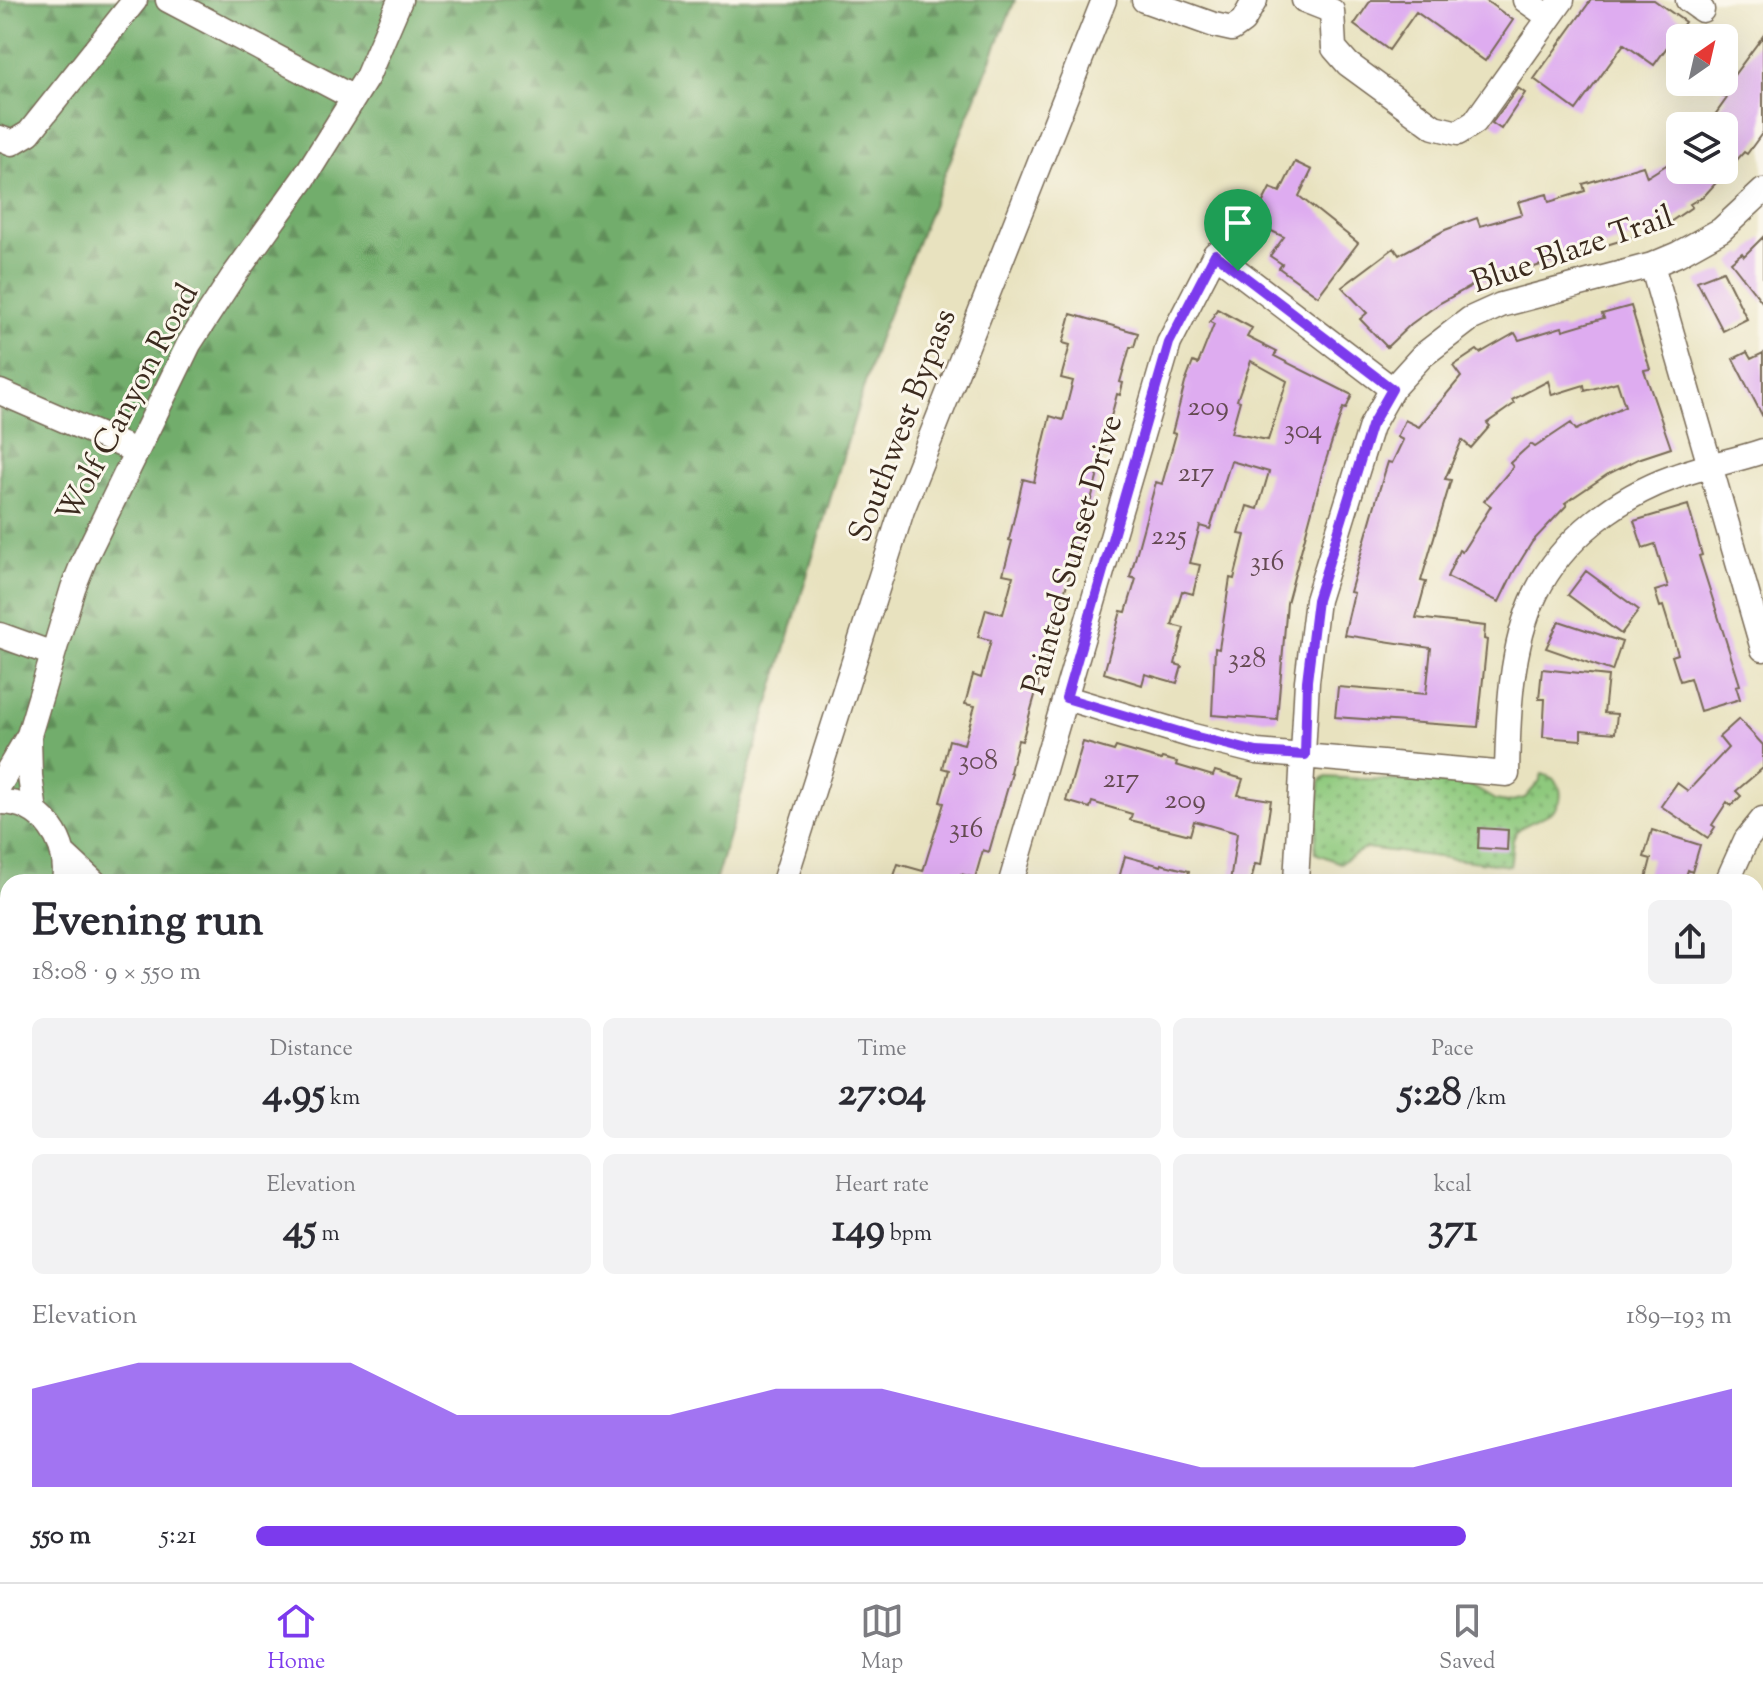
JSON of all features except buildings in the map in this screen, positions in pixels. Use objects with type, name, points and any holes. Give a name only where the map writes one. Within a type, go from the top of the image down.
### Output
[{"type":"street","points":[[0,138],[12,143],[29,133],[135,0]]},
{"type":"street","points":[[168,0],[354,98]]},
{"type":"street","name":"Wolf Canyon Road","points":[[0,784],[29,735],[85,558],[189,344],[304,178],[367,77],[400,0]]},
{"type":"street","name":"Southwest Bypass","points":[[787,874],[902,510],[1104,0]]},
{"type":"street","points":[[1144,0],[1232,29],[1243,21],[1255,0]]},
{"type":"street","points":[[1304,0],[1341,5],[1334,48],[1348,64],[1434,127],[1458,133],[1475,122],[1555,9],[1525,0]]},
{"type":"street","name":"Blue Blaze Trail","points":[[1297,874],[1307,681],[1317,600],[1371,426],[1392,389],[1422,356],[1470,319],[1501,305],[1652,265],[1721,230],[1763,191]]},
{"type":"street","name":"Painted Sunset Drive","points":[[1013,874],[1169,343],[1215,254],[1392,389]]},
{"type":"street","points":[[1652,265],[1763,649]]},
{"type":"street","points":[[0,392],[136,451]]},
{"type":"street","points":[[1066,698],[1257,752],[1507,774],[1508,721],[1517,657],[1536,593],[1556,561],[1576,538],[1631,496],[1673,477],[1763,451]]},
{"type":"street","points":[[0,635],[53,654]]},
{"type":"street","name":"Wolf Canyon Road","points":[[29,735],[35,812]]},
{"type":"street","points":[[0,802],[21,805],[48,823],[65,855],[64,874]]},
{"type":"street","points":[[1731,874],[1746,840],[1763,819]]},
{"type":"street","points":[[65,855],[85,874]]},
{"type":"green space","points":[[0,0],[1015,0],[878,340],[717,874],[0,874]]},
{"type":"green space","points":[[1542,774],[1557,783],[1560,789],[1558,805],[1515,833],[1510,866],[1366,848],[1340,863],[1315,853],[1320,782],[1324,777],[1468,784],[1495,800],[1507,802],[1525,798]]},
{"type":"route","points":[[1215,254],[1238,271],[1392,389],[1371,426],[1317,600],[1307,681],[1305,755],[1257,752],[1066,698],[1169,343],[1215,254]]}]
